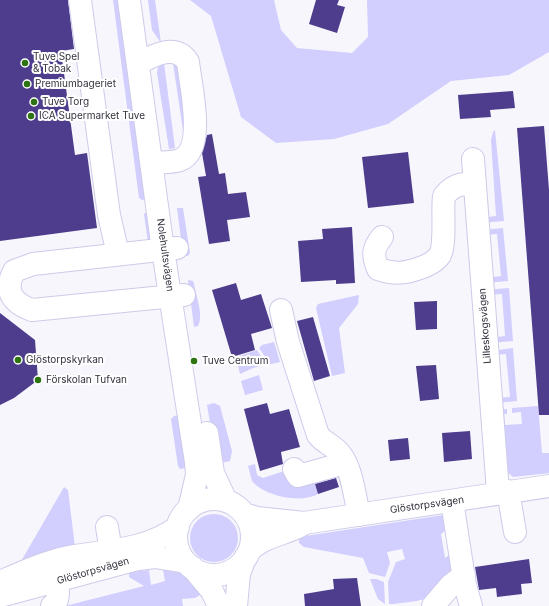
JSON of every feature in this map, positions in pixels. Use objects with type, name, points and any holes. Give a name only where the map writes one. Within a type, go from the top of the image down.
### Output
[{"type":"street","points":[[80,0],[109,216],[118,254]]},
{"type":"street","name":"Nolehultsvägen","points":[[129,0],[144,61],[159,163],[177,296],[196,462],[196,481],[189,509],[184,514],[178,527]]},
{"type":"street","name":"Nolehultsvägen","points":[[142,0],[144,61]]},
{"type":"street","points":[[144,61],[165,52],[178,53],[185,57],[188,62],[196,116],[195,128],[189,153],[181,160],[159,163]]},
{"type":"street","name":"Lilleskogsvägen","points":[[472,159],[503,492],[515,532]]},
{"type":"street","points":[[382,237],[375,245],[373,257],[378,269],[392,273],[409,272],[428,265],[440,255],[442,245],[444,196],[452,187],[461,184],[474,183]]},
{"type":"street","points":[[170,249],[33,264],[7,272],[10,280],[12,297],[17,304],[32,310],[177,296]]},
{"type":"street","name":"Nolehultsvägen","points":[[177,296],[213,473],[226,501]]},
{"type":"street","points":[[281,310],[288,342],[318,435],[322,441],[342,455],[351,478],[359,515]]},
{"type":"street","points":[[294,469],[298,476],[345,463]]},
{"type":"street","name":"Glöstorpsvägen","points":[[244,514],[257,518],[304,523],[503,492],[548,488]]},
{"type":"street","points":[[189,509],[194,504],[208,500],[226,501],[236,506],[244,514],[251,530],[252,542],[239,574],[236,606]]},
{"type":"street","points":[[452,501],[464,575],[471,606]]},
{"type":"street","name":"Glöstorpsvägen","points":[[247,554],[256,544],[293,530],[304,523]]},
{"type":"street","points":[[107,527],[112,558]]},
{"type":"street","points":[[178,527],[176,535],[179,549],[189,565],[214,594],[219,606]]},
{"type":"street","name":"Glöstorpsvägen","points":[[0,596],[57,582],[152,542],[165,536],[178,527]]},
{"type":"street","points":[[189,565],[206,573],[222,574],[237,566],[247,554]]},
{"type":"street","name":"Glöstorpsvägen","points":[[0,582],[48,562],[70,557],[154,557],[189,565]]},
{"type":"street","points":[[433,606],[451,585],[464,575]]},
{"type":"street","points":[[52,606],[58,598],[57,582]]},
{"type":"shaded area","points":[[113,0],[124,0],[152,199],[142,200],[139,198]]},
{"type":"shaded area","points":[[148,0],[155,0],[161,43],[152,30]]},
{"type":"shaded area","points":[[190,0],[274,0],[281,30],[297,48],[352,53],[368,37],[367,0],[549,0],[549,52],[509,75],[451,81],[388,124],[334,139],[276,143],[241,117],[211,16]]},
{"type":"shaded area","points":[[177,61],[190,130],[184,137],[173,63]]},
{"type":"shaded area","points":[[164,63],[175,148],[169,149],[157,73],[158,67]]},
{"type":"shaded area","points":[[495,130],[504,221],[481,223],[481,218],[496,216],[491,140]]},
{"type":"shaded area","points":[[177,208],[183,208],[190,253],[188,256],[183,255]]},
{"type":"shaded area","points":[[147,211],[155,236],[148,243],[144,214]]},
{"type":"shaded area","points":[[503,228],[508,281],[486,283],[486,278],[501,276],[497,234],[482,235],[481,230]]},
{"type":"shaded area","points":[[188,280],[193,281],[200,311],[200,322],[198,326],[194,327]]},
{"type":"shaded area","points":[[509,288],[513,341],[491,343],[490,338],[505,336],[502,294],[487,295],[486,290]]},
{"type":"shaded area","points":[[359,295],[358,304],[339,328],[345,373],[332,376],[316,308],[318,304]]},
{"type":"shaded area","points":[[274,342],[280,362],[267,365],[267,360],[259,348],[262,345]]},
{"type":"shaded area","points":[[513,348],[517,401],[496,403],[495,398],[510,397],[506,354],[492,355],[491,351]]},
{"type":"shaded area","points":[[257,350],[263,359],[264,365],[240,374],[236,357]]},
{"type":"shaded area","points":[[259,375],[263,390],[245,395],[241,381]]},
{"type":"shaded area","points":[[214,403],[220,406],[232,451],[230,461],[217,464],[207,405]]},
{"type":"shaded area","points":[[538,406],[542,453],[549,453],[549,473],[513,477],[500,466],[498,410],[507,409],[507,414],[504,414],[505,425],[522,424],[521,412],[512,413],[512,408]]},
{"type":"shaded area","points":[[184,414],[192,467],[180,469],[178,466],[171,419],[174,416]]},
{"type":"shaded area","points":[[255,464],[257,475],[263,478],[287,470],[314,481],[318,494],[311,497],[293,498],[283,497],[265,491],[252,481],[248,466]]},
{"type":"shaded area","points":[[64,487],[68,490],[75,547],[20,563]]},
{"type":"shaded area","points":[[209,514],[219,514],[231,521],[238,533],[238,543],[231,555],[219,562],[209,562],[201,558],[194,551],[190,543],[190,533],[194,525],[201,518]]},
{"type":"shaded area","points":[[450,514],[451,526],[441,534],[445,558],[455,551],[452,570],[441,588],[431,596],[418,601],[389,604],[388,582],[396,562],[405,559],[402,549],[387,552],[390,563],[385,577],[369,573],[363,558],[304,547],[299,543],[299,537]]},
{"type":"shaded area","points":[[162,564],[184,571],[205,592],[195,598],[182,599],[183,606],[65,606],[144,586],[129,577],[129,572],[149,570],[151,585],[165,581]]},
{"type":"shaded area","points":[[370,579],[376,579],[384,582],[385,604],[378,599]]},
{"type":"building","name":"Tuve Torg","points":[[0,0],[68,0],[74,49],[61,51],[75,155],[87,153],[97,228],[0,241]]},
{"type":"building","points":[[316,0],[339,0],[337,5],[345,7],[337,33],[309,24]]},
{"type":"building","points":[[513,91],[515,108],[490,110],[491,117],[460,119],[458,95]]},
{"type":"building","points":[[544,126],[549,190],[549,415],[539,415],[517,128]]},
{"type":"building","points":[[212,134],[219,174],[225,173],[228,194],[246,192],[250,217],[227,220],[230,241],[209,244],[198,177],[206,176],[202,153],[207,135]]},
{"type":"building","points":[[408,152],[414,203],[368,208],[362,157]]},
{"type":"building","points":[[352,227],[355,283],[336,284],[336,280],[301,282],[298,241],[323,239],[322,229]]},
{"type":"building","points":[[236,283],[241,300],[261,294],[272,328],[251,334],[255,350],[232,357],[212,290]]},
{"type":"building","points":[[437,301],[437,329],[416,330],[414,302]]},
{"type":"building","name":"Glöstorpskyrkan","points":[[0,313],[35,340],[38,380],[14,398],[0,405]]},
{"type":"building","points":[[313,317],[330,376],[314,381],[297,321]]},
{"type":"building","points":[[436,365],[439,399],[420,401],[416,366]]},
{"type":"building","points":[[267,403],[270,414],[289,409],[300,447],[281,452],[283,464],[260,471],[244,409]]},
{"type":"building","points":[[470,431],[472,459],[444,462],[442,433]]},
{"type":"building","points":[[408,438],[410,459],[390,461],[388,440]]},
{"type":"building","points":[[336,478],[339,487],[318,494],[315,484]]},
{"type":"building","points":[[529,559],[532,583],[521,584],[522,594],[497,597],[496,588],[479,590],[475,567]]},
{"type":"building","points":[[357,578],[361,606],[305,606],[304,594],[334,589],[333,579]]},
{"type":"place","name":"Tuve Spel & Tobak","points":[[25,63]]},
{"type":"place","name":"Premiumbageriet","points":[[27,84]]},
{"type":"place","name":"Tuve Torg","points":[[34,102]]},
{"type":"place","name":"ICA Supermarket Tuve","points":[[31,116]]},
{"type":"place","name":"Glöstorpskyrkan","points":[[18,360]]},
{"type":"place","name":"Tuve Centrum","points":[[194,361]]},
{"type":"place","name":"Förskolan Tufvan","points":[[38,380]]}]
